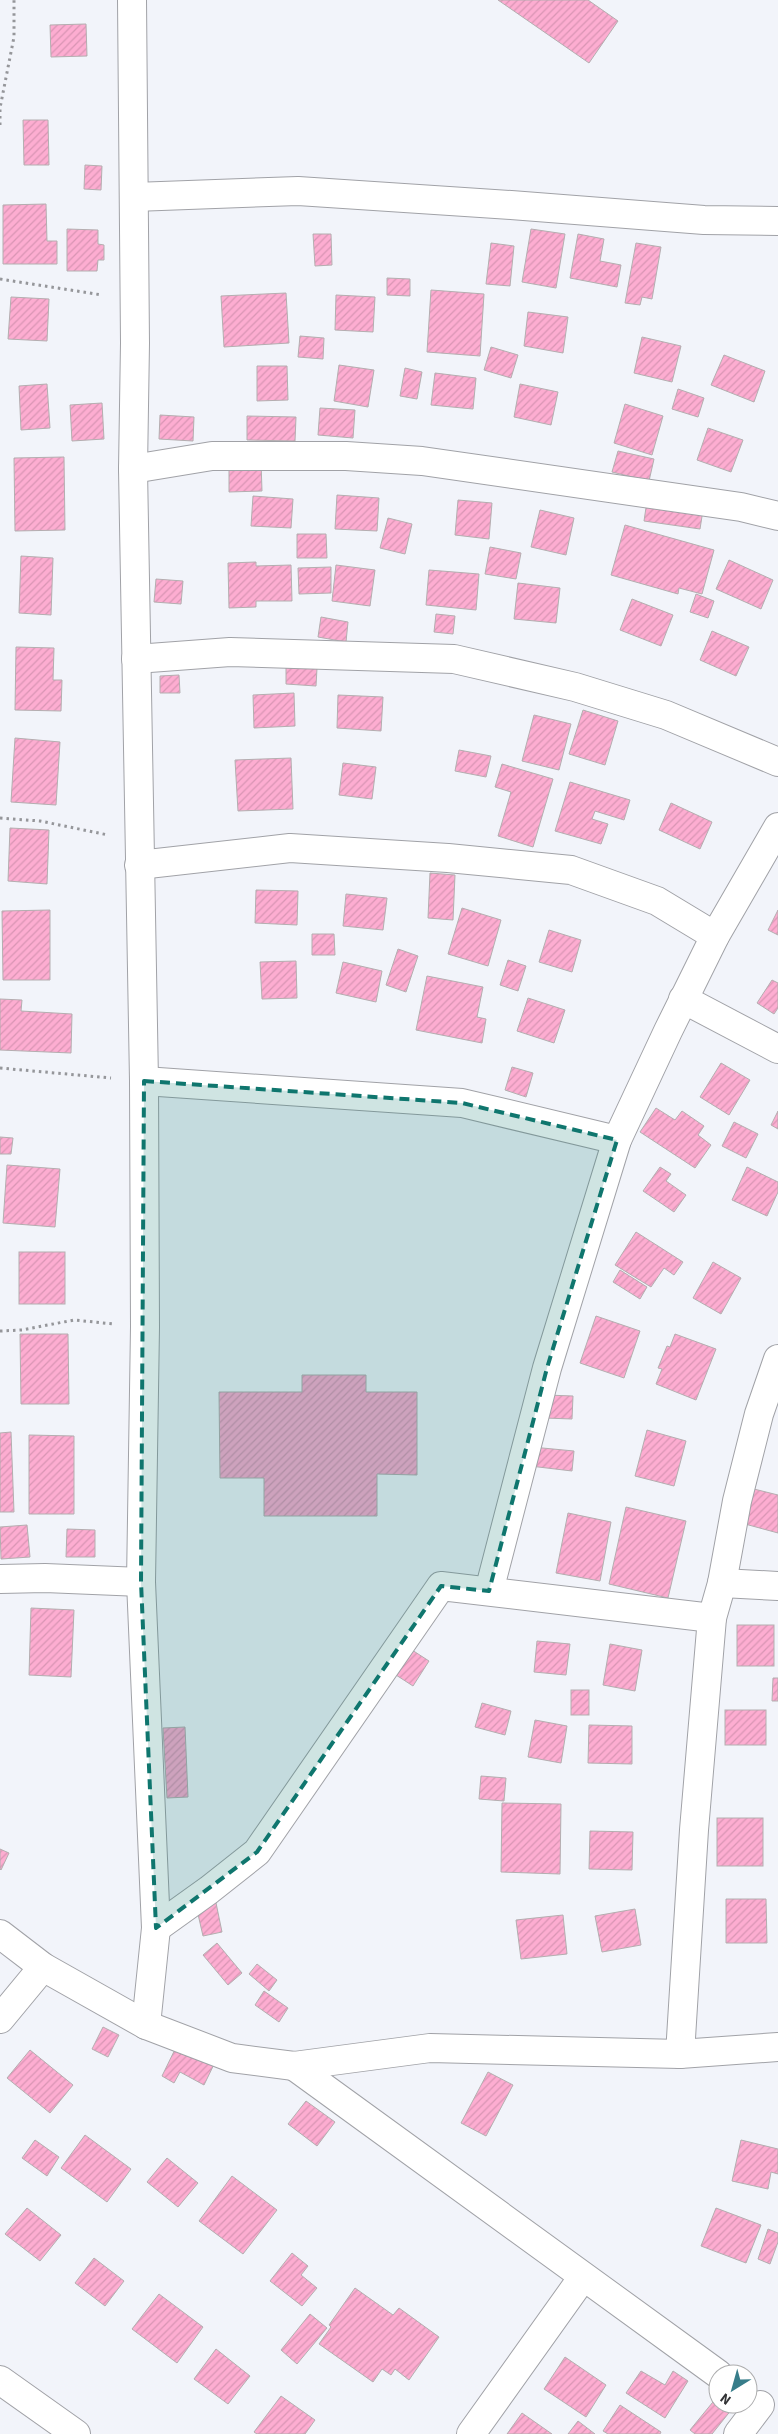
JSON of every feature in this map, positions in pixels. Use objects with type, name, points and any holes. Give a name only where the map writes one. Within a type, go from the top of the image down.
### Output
[{"type":"street","points":[[132,0],[135,300],[133,469],[144,1081],[145,1327],[141,1582],[156,1928],[146,2025]]},
{"type":"street","points":[[134,197],[298,191],[704,220],[778,221]]},
{"type":"street","points":[[133,469],[212,456],[346,456],[422,461],[741,507],[778,516]]},
{"type":"street","points":[[136,659],[230,652],[454,659],[575,687],[666,715],[778,762]]},
{"type":"street","points":[[489,1591],[547,1368],[617,1140],[683,999],[715,936],[778,827]]},
{"type":"street","points":[[140,853],[290,848],[448,858],[571,870],[657,901],[715,936]]},
{"type":"street","points":[[683,999],[778,1048]]},
{"type":"street","points":[[144,1081],[462,1104],[617,1140]]},
{"type":"street","points":[[680,2054],[694,1830],[712,1618],[722,1583],[737,1501],[760,1414],[778,1359]]},
{"type":"street","points":[[0,1579],[45,1578],[141,1582]]},
{"type":"street","points":[[722,1583],[778,1586]]},
{"type":"street","points":[[156,1928],[209,1890],[257,1852],[442,1586],[712,1618]]},
{"type":"street","points":[[0,1934],[43,1967],[146,2025],[232,2058],[294,2066],[430,2048],[680,2054],[778,2047]]},
{"type":"street","points":[[0,2019],[43,1967]]},
{"type":"street","points":[[294,2066],[708,2367]]},
{"type":"street","points":[[471,2434],[583,2277]]},
{"type":"street","points":[[0,2380],[76,2434]]},
{"type":"street","points":[[738,2434],[762,2406]]},
{"type":"path","points":[[0,125],[0,108],[14,37],[14,0]]},
{"type":"path","points":[[0,279],[135,300]]},
{"type":"path","points":[[0,818],[40,821],[140,853]]},
{"type":"path","points":[[0,1068],[144,1081]]},
{"type":"path","points":[[0,1331],[22,1330],[74,1320],[145,1327]]},
{"type":"highlighted area","points":[[144,1081],[462,1103],[617,1140],[547,1368],[489,1591],[441,1586],[257,1852],[156,1928],[141,1582]]},
{"type":"building","points":[[498,0],[588,0],[618,21],[589,63]]},
{"type":"building","points":[[86,24],[87,56],[51,57],[50,25]]},
{"type":"building","points":[[23,120],[48,120],[49,165],[24,165]]},
{"type":"building","points":[[85,165],[102,166],[101,190],[84,189]]},
{"type":"building","points":[[46,204],[47,241],[57,241],[57,264],[3,264],[3,205]]},
{"type":"building","points":[[67,229],[98,230],[98,244],[104,245],[104,260],[98,260],[97,271],[67,271]]},
{"type":"building","points":[[531,229],[565,234],[556,288],[522,282]]},
{"type":"building","points":[[313,234],[331,234],[332,265],[315,266]]},
{"type":"building","points":[[578,234],[604,239],[600,261],[621,265],[617,287],[570,278]]},
{"type":"building","points":[[491,243],[514,246],[510,286],[486,284]]},
{"type":"building","points":[[636,243],[661,247],[652,299],[642,297],[640,305],[625,303]]},
{"type":"building","points":[[387,278],[410,279],[410,296],[387,295]]},
{"type":"building","points":[[431,290],[484,294],[480,356],[427,352]]},
{"type":"building","points":[[286,293],[289,343],[224,347],[221,296]]},
{"type":"building","points":[[336,295],[375,297],[373,332],[335,330]]},
{"type":"building","points":[[11,297],[49,299],[47,341],[8,339]]},
{"type":"building","points":[[528,312],[568,317],[563,353],[524,346]]},
{"type":"building","points":[[300,336],[324,338],[323,359],[298,357]]},
{"type":"building","points":[[642,337],[681,346],[672,382],[634,373]]},
{"type":"building","points":[[491,347],[518,355],[511,378],[484,370]]},
{"type":"building","points":[[724,355],[765,371],[754,402],[711,385]]},
{"type":"building","points":[[339,365],[374,370],[368,407],[334,401]]},
{"type":"building","points":[[257,366],[287,366],[288,400],[257,401]]},
{"type":"building","points":[[405,368],[422,372],[417,399],[400,396]]},
{"type":"building","points":[[435,373],[476,378],[473,409],[431,405]]},
{"type":"building","points":[[47,384],[50,428],[21,430],[19,386]]},
{"type":"building","points":[[520,384],[558,392],[551,425],[514,417]]},
{"type":"building","points":[[678,389],[704,398],[698,417],[672,409]]},
{"type":"building","points":[[102,403],[104,439],[72,441],[70,405]]},
{"type":"building","points":[[625,404],[663,416],[652,455],[614,443]]},
{"type":"building","points":[[320,408],[355,410],[353,438],[318,435]]},
{"type":"building","points":[[160,415],[194,417],[193,441],[159,439]]},
{"type":"building","points":[[247,416],[296,417],[295,441],[247,440]]},
{"type":"building","points":[[708,428],[743,440],[731,472],[697,460]]},
{"type":"building","points":[[618,451],[654,459],[649,481],[612,472]]},
{"type":"building","points":[[64,457],[65,530],[15,531],[14,458]]},
{"type":"building","points":[[261,462],[262,491],[229,492],[229,463]]},
{"type":"building","points":[[337,495],[379,498],[377,531],[335,529]]},
{"type":"building","points":[[253,496],[293,499],[291,528],[251,526]]},
{"type":"building","points":[[458,500],[492,503],[489,539],[455,535]]},
{"type":"building","points":[[647,501],[703,510],[700,529],[644,521]]},
{"type":"building","points":[[540,510],[574,518],[566,555],[531,547]]},
{"type":"building","points":[[388,518],[412,524],[405,554],[380,548]]},
{"type":"building","points":[[625,525],[714,550],[702,594],[679,588],[678,594],[611,575]]},
{"type":"building","points":[[297,534],[326,534],[327,558],[297,558]]},
{"type":"building","points":[[490,547],[521,553],[516,579],[485,574]]},
{"type":"building","points":[[21,556],[53,558],[51,615],[19,613]]},
{"type":"building","points":[[729,560],[773,580],[761,609],[716,589]]},
{"type":"building","points":[[256,562],[256,566],[291,565],[292,601],[256,601],[256,607],[229,608],[228,563]]},
{"type":"building","points":[[336,565],[375,570],[370,606],[332,601]]},
{"type":"building","points":[[331,567],[331,593],[299,594],[298,568]]},
{"type":"building","points":[[429,570],[479,574],[476,610],[426,605]]},
{"type":"building","points":[[156,579],[183,581],[181,604],[154,602]]},
{"type":"building","points":[[518,583],[560,588],[556,623],[514,619]]},
{"type":"building","points":[[696,594],[714,601],[708,618],[690,612]]},
{"type":"building","points":[[632,599],[673,615],[661,646],[620,630]]},
{"type":"building","points":[[436,614],[455,616],[453,634],[434,632]]},
{"type":"building","points":[[321,617],[348,622],[346,642],[318,637]]},
{"type":"building","points":[[712,631],[749,647],[736,676],[700,660]]},
{"type":"building","points":[[16,647],[54,648],[53,680],[62,680],[61,711],[15,710]]},
{"type":"building","points":[[286,666],[317,668],[316,686],[286,684]]},
{"type":"building","points":[[179,675],[180,693],[160,693],[160,676]]},
{"type":"building","points":[[294,693],[295,726],[254,728],[253,695]]},
{"type":"building","points":[[338,695],[383,697],[381,731],[337,728]]},
{"type":"building","points":[[583,710],[618,721],[605,765],[569,754]]},
{"type":"building","points":[[534,715],[571,724],[559,770],[522,761]]},
{"type":"building","points":[[15,738],[60,742],[56,805],[11,802]]},
{"type":"building","points":[[459,750],[491,756],[486,777],[455,771]]},
{"type":"building","points":[[291,758],[293,809],[238,811],[235,760]]},
{"type":"building","points":[[343,763],[376,767],[372,799],[339,795]]},
{"type":"building","points":[[502,764],[553,779],[533,847],[498,836],[511,792],[495,787]]},
{"type":"building","points":[[570,782],[630,800],[624,820],[595,811],[592,819],[608,824],[601,844],[555,831]]},
{"type":"building","points":[[671,803],[712,822],[700,849],[659,830]]},
{"type":"building","points":[[10,828],[49,830],[47,884],[8,881]]},
{"type":"building","points":[[430,873],[455,875],[453,920],[428,918]]},
{"type":"building","points":[[256,890],[298,891],[297,925],[255,923]]},
{"type":"building","points":[[346,894],[387,898],[383,930],[343,926]]},
{"type":"building","points":[[462,908],[501,920],[488,966],[448,954]]},
{"type":"building","points":[[50,910],[50,980],[3,980],[2,911]]},
{"type":"building","points":[[778,910],[778,935],[768,930]]},
{"type":"building","points":[[549,930],[581,940],[572,972],[539,962]]},
{"type":"building","points":[[312,934],[334,934],[335,955],[312,955]]},
{"type":"building","points":[[398,949],[418,956],[406,992],[386,985]]},
{"type":"building","points":[[508,960],[526,966],[518,991],[500,985]]},
{"type":"building","points":[[296,961],[297,998],[262,999],[260,962]]},
{"type":"building","points":[[343,962],[382,971],[376,1002],[336,993]]},
{"type":"building","points":[[427,976],[483,987],[477,1017],[486,1019],[482,1043],[416,1030]]},
{"type":"building","points":[[772,980],[778,983],[778,1008],[774,1014],[757,1003]]},
{"type":"building","points":[[528,998],[565,1010],[554,1043],[517,1031]]},
{"type":"building","points":[[0,999],[22,1000],[21,1011],[72,1014],[71,1053],[0,1050]]},
{"type":"building","points":[[721,1063],[750,1080],[729,1115],[700,1097]]},
{"type":"building","points":[[512,1067],[533,1073],[526,1097],[505,1090]]},
{"type":"building","points":[[656,1108],[675,1120],[682,1111],[704,1126],[698,1135],[711,1145],[695,1168],[640,1132]]},
{"type":"building","points":[[778,1111],[778,1129],[771,1125]]},
{"type":"building","points":[[734,1122],[758,1134],[746,1158],[722,1146]]},
{"type":"building","points":[[0,1137],[13,1138],[11,1154],[0,1154]]},
{"type":"building","points":[[7,1165],[60,1169],[55,1227],[3,1223]]},
{"type":"building","points":[[660,1167],[671,1174],[666,1181],[686,1195],[674,1212],[643,1191]]},
{"type":"building","points":[[747,1167],[778,1182],[778,1192],[767,1216],[732,1200]]},
{"type":"building","points":[[636,1232],[683,1262],[674,1275],[664,1268],[651,1287],[615,1265]]},
{"type":"building","points":[[19,1252],[65,1252],[65,1304],[19,1304]]},
{"type":"building","points":[[713,1262],[741,1278],[721,1314],[693,1298]]},
{"type":"building","points":[[620,1270],[647,1287],[640,1299],[613,1282]]},
{"type":"building","points":[[596,1316],[640,1331],[624,1378],[580,1363]]},
{"type":"building","points":[[20,1334],[68,1334],[69,1404],[21,1404]]},
{"type":"building","points":[[675,1334],[716,1349],[696,1400],[656,1384],[662,1369],[658,1368],[667,1346],[670,1347]]},
{"type":"building","points":[[302,1375],[366,1375],[366,1392],[417,1392],[417,1475],[377,1474],[377,1516],[264,1516],[264,1478],[220,1478],[219,1392],[302,1392]]},
{"type":"building","points":[[546,1395],[573,1396],[572,1419],[545,1418]]},
{"type":"building","points":[[647,1430],[686,1441],[674,1486],[635,1476]]},
{"type":"building","points":[[11,1432],[14,1512],[0,1512],[0,1433]]},
{"type":"building","points":[[29,1435],[74,1436],[74,1514],[29,1514]]},
{"type":"building","points":[[532,1447],[574,1451],[572,1471],[530,1466]]},
{"type":"building","points":[[754,1489],[778,1495],[778,1533],[745,1524]]},
{"type":"building","points":[[626,1507],[686,1521],[668,1598],[609,1584]]},
{"type":"building","points":[[568,1513],[611,1522],[600,1581],[556,1573]]},
{"type":"building","points":[[27,1525],[30,1557],[1,1559],[0,1527]]},
{"type":"building","points":[[67,1529],[95,1530],[95,1557],[66,1557]]},
{"type":"building","points":[[31,1608],[74,1610],[71,1677],[29,1675]]},
{"type":"building","points":[[737,1625],[774,1625],[774,1666],[737,1666]]},
{"type":"building","points":[[537,1641],[570,1644],[566,1675],[534,1672]]},
{"type":"building","points":[[610,1644],[642,1650],[635,1691],[603,1685]]},
{"type":"building","points":[[412,1650],[429,1661],[413,1686],[396,1675]]},
{"type":"building","points":[[773,1678],[778,1678],[778,1701],[772,1701]]},
{"type":"building","points":[[571,1690],[589,1690],[589,1715],[571,1715]]},
{"type":"building","points":[[482,1703],[511,1711],[505,1735],[475,1727]]},
{"type":"building","points":[[725,1710],[766,1710],[766,1745],[725,1745]]},
{"type":"building","points":[[535,1720],[567,1726],[561,1763],[528,1757]]},
{"type":"building","points":[[589,1725],[632,1726],[632,1764],[588,1763]]},
{"type":"building","points":[[185,1727],[188,1797],[167,1798],[163,1728]]},
{"type":"building","points":[[481,1776],[506,1778],[504,1801],[479,1799]]},
{"type":"building","points":[[502,1803],[561,1804],[560,1874],[501,1872]]},
{"type":"building","points":[[717,1818],[763,1818],[763,1866],[717,1866]]},
{"type":"building","points":[[590,1831],[633,1832],[632,1870],[589,1869]]},
{"type":"building","points":[[0,1849],[9,1853],[1,1870],[0,1869]]},
{"type":"building","points":[[215,1898],[222,1932],[203,1936],[195,1901]]},
{"type":"building","points":[[726,1899],[766,1899],[767,1943],[726,1943]]},
{"type":"building","points":[[635,1909],[641,1945],[602,1952],[595,1916]]},
{"type":"building","points":[[563,1915],[567,1954],[521,1959],[516,1920]]},
{"type":"building","points":[[217,1943],[242,1973],[228,1985],[203,1955]]},
{"type":"building","points":[[257,1964],[277,1980],[269,1991],[249,1974]]},
{"type":"building","points":[[264,1991],[288,2008],[279,2022],[255,2005]]},
{"type":"building","points":[[103,2027],[119,2035],[108,2057],[92,2049]]},
{"type":"building","points":[[182,2035],[219,2054],[204,2085],[180,2072],[174,2083],[162,2076]]},
{"type":"building","points":[[30,2050],[73,2085],[50,2113],[7,2078]]},
{"type":"building","points":[[488,2072],[513,2085],[486,2136],[461,2123]]},
{"type":"building","points":[[306,2101],[335,2122],[317,2146],[288,2124]]},
{"type":"building","points":[[85,2135],[131,2169],[107,2202],[61,2168]]},
{"type":"building","points":[[35,2140],[59,2157],[47,2176],[22,2158]]},
{"type":"building","points":[[741,2140],[778,2149],[778,2174],[771,2172],[768,2189],[732,2181]]},
{"type":"building","points":[[167,2158],[198,2183],[178,2207],[147,2182]]},
{"type":"building","points":[[232,2176],[277,2210],[243,2254],[199,2221]]},
{"type":"building","points":[[27,2208],[61,2235],[40,2261],[5,2234]]},
{"type":"building","points":[[716,2208],[761,2225],[746,2263],[701,2246]]},
{"type":"building","points":[[768,2229],[778,2233],[778,2242],[770,2264],[758,2259]]},
{"type":"building","points":[[292,2253],[308,2266],[301,2275],[317,2288],[302,2306],[270,2281]]},
{"type":"building","points":[[94,2258],[124,2281],[105,2306],[75,2283]]},
{"type":"building","points":[[355,2288],[393,2315],[399,2308],[439,2337],[409,2380],[395,2369],[391,2375],[382,2369],[373,2382],[319,2344],[331,2327],[329,2325]]},
{"type":"building","points":[[159,2294],[203,2327],[177,2363],[132,2329]]},
{"type":"building","points":[[310,2314],[327,2328],[297,2364],[281,2350]]},
{"type":"building","points":[[216,2349],[250,2376],[228,2404],[194,2379]]},
{"type":"building","points":[[565,2357],[606,2385],[586,2417],[544,2389]]},
{"type":"building","points":[[641,2371],[665,2385],[673,2371],[688,2381],[665,2418],[626,2393]]},
{"type":"building","points":[[281,2396],[315,2420],[305,2434],[257,2434],[254,2432]]},
{"type":"building","points":[[620,2405],[661,2432],[660,2434],[608,2434],[603,2431]]},
{"type":"building","points":[[708,2408],[708,2414],[728,2414],[712,2434],[695,2434],[690,2430]]},
{"type":"building","points":[[522,2413],[552,2434],[507,2434]]},
{"type":"building","points":[[578,2421],[595,2434],[568,2434]]}]
